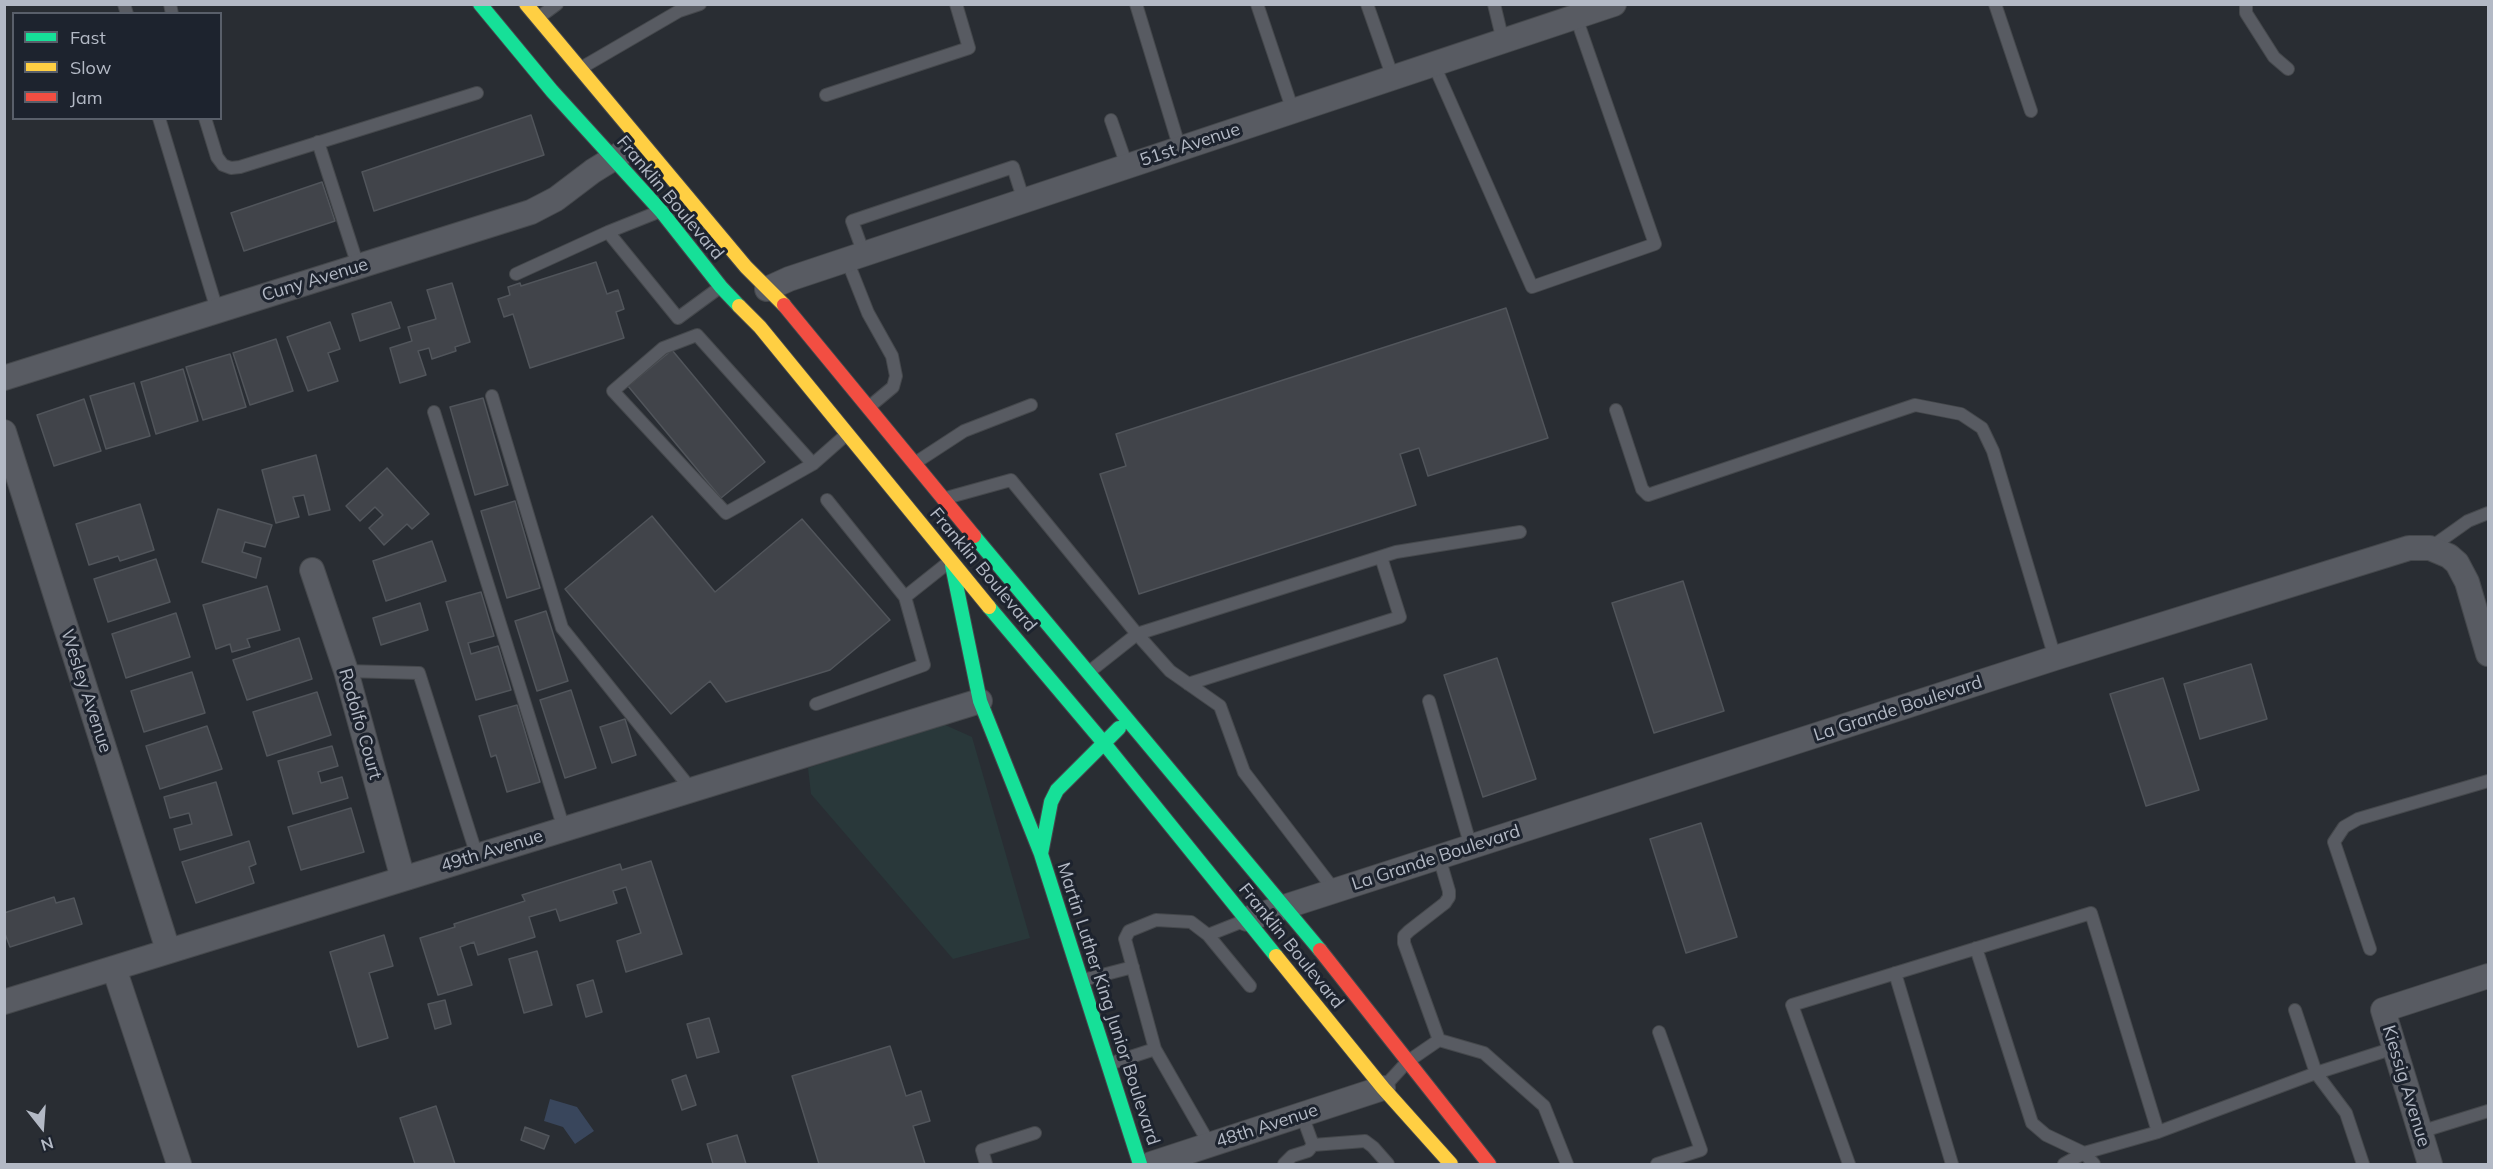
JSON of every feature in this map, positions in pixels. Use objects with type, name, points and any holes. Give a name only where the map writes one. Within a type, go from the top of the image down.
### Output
[{"type":"main road","name":"Franklin Boulevard","points":[[480,4],[552,91],[614,158],[672,202],[734,277],[767,289],[786,309],[1087,674],[1286,907],[1488,1164]]},
{"type":"main road","name":"Franklin Boulevard","points":[[526,4],[641,142],[672,202],[734,277],[760,327],[815,394],[853,429],[951,561],[1103,742],[1383,1088],[1451,1164]]},
{"type":"main road","points":[[922,495],[942,499]]},
{"type":"main road","name":"Martin Luther King Junior Boulevard","points":[[951,561],[980,701],[1041,854],[1140,1164]]},
{"type":"main road","name":"Martin Luther King Junior Boulevard","points":[[1041,854],[1051,802],[1057,790],[1103,742],[1127,721]]},
{"type":"street","name":"51st Avenue","points":[[767,289],[789,279],[1614,5]]},
{"type":"street","name":"Cuny Avenue","points":[[4,378],[531,212],[556,199],[641,142]]},
{"type":"street","name":"Wesley Avenue","points":[[4,432],[168,950]]},
{"type":"street","name":"La Grande Boulevard","points":[[1247,919],[2055,658],[2409,548],[2430,548]]},
{"type":"street","points":[[2430,548],[2449,556],[2463,573],[2488,654]]},
{"type":"street","name":"Rodolfo Court","points":[[312,570],[346,671],[403,879]]},
{"type":"street","name":"49th Avenue","points":[[4,1002],[980,701]]},
{"type":"street","points":[[114,968],[179,1164]]},
{"type":"street","name":"Kiessig Avenue","points":[[2430,1164],[2383,1010],[2488,976]]},
{"type":"street","name":"48th Avenue","points":[[1152,1164],[1383,1088]]},
{"type":"lane","points":[[537,18],[557,4]]},
{"type":"lane","points":[[581,68],[679,11],[700,4]]},
{"type":"lane","points":[[826,95],[969,48],[956,4]]},
{"type":"lane","points":[[1137,4],[1180,149]]},
{"type":"lane","points":[[1257,4],[1293,111]]},
{"type":"lane","points":[[1367,4],[1393,78]]},
{"type":"lane","points":[[1494,4],[1503,41]]},
{"type":"lane","points":[[1995,4],[2031,111]]},
{"type":"lane","points":[[2246,4],[2246,13],[2274,57],[2288,69]]},
{"type":"lane","points":[[1434,65],[1532,287],[1655,244],[1576,17]]},
{"type":"lane","points":[[206,120],[217,157],[223,165],[231,168],[477,93]]},
{"type":"lane","points":[[160,120],[217,310]]},
{"type":"lane","points":[[1111,120],[1127,166]]},
{"type":"lane","points":[[318,142],[358,266]]},
{"type":"lane","points":[[868,408],[893,387],[896,376],[892,356],[868,314],[855,257],[852,221],[1013,167],[1024,201]]},
{"type":"lane","points":[[516,274],[672,202]]},
{"type":"lane","points":[[608,232],[678,318],[734,277]]},
{"type":"lane","points":[[813,464],[697,335],[663,348],[613,391],[726,513],[813,464],[853,429]]},
{"type":"lane","points":[[492,396],[562,628],[692,789]]},
{"type":"lane","points":[[913,465],[964,431],[1031,405]]},
{"type":"lane","points":[[1616,410],[1642,489],[1648,495],[1916,405],[1961,414],[1982,428],[1993,451],[2055,658]]},
{"type":"lane","points":[[434,412],[564,829]]},
{"type":"lane","points":[[942,499],[1011,480],[1170,671],[1220,706],[1244,772],[1335,891]]},
{"type":"lane","points":[[816,704],[924,665],[905,597],[827,500]]},
{"type":"lane","points":[[2430,548],[2468,521],[2488,513]]},
{"type":"lane","points":[[1087,674],[1137,634],[1396,552],[1520,532]]},
{"type":"lane","points":[[1188,684],[1400,617],[1381,557]]},
{"type":"lane","points":[[905,597],[951,561]]},
{"type":"lane","points":[[346,671],[419,673],[477,856]]},
{"type":"lane","points":[[1429,701],[1471,847]]},
{"type":"lane","points":[[2370,949],[2334,842],[2343,827],[2358,819],[2488,781]]},
{"type":"lane","points":[[1439,857],[1449,897],[1445,903],[1404,936],[1404,943],[1439,1040]]},
{"type":"lane","points":[[1849,1164],[1792,1005],[2091,913],[2158,1132]]},
{"type":"lane","points":[[1208,935],[1247,919]]},
{"type":"lane","points":[[1210,1145],[1155,1049],[1125,939],[1129,931],[1156,920],[1191,922],[1208,935],[1250,986]]},
{"type":"lane","points":[[1976,948],[2032,1124],[2046,1135],[2084,1153],[2094,1164]]},
{"type":"lane","points":[[1082,980],[1133,967]]},
{"type":"lane","points":[[1895,973],[1952,1164]]},
{"type":"lane","points":[[2295,1010],[2316,1073],[2346,1113],[2363,1164]]},
{"type":"lane","points":[[1657,1164],[1701,1150],[1659,1032]]},
{"type":"lane","points":[[1383,1088],[1407,1062],[1439,1040]]},
{"type":"lane","points":[[1439,1040],[1484,1053],[1544,1106],[1567,1164]]},
{"type":"lane","points":[[2064,1164],[2084,1153],[2158,1132],[2316,1073],[2394,1048]]},
{"type":"lane","points":[[1108,1064],[1155,1049]]},
{"type":"lane","points":[[2420,1132],[2488,1111]]},
{"type":"lane","points":[[1302,1115],[1313,1145]]},
{"type":"lane","points":[[986,1164],[981,1150],[1035,1133]]},
{"type":"lane","points":[[1284,1164],[1292,1156],[1308,1150],[1313,1145],[1365,1141],[1374,1147],[1388,1164]]},
{"type":"shaded area","points":[[943,724],[972,737],[1030,938],[953,959],[811,794],[808,768]]},
{"type":"water","points":[[550,1099],[577,1107],[594,1131],[575,1144],[563,1127],[544,1121]]},
{"type":"building","points":[[531,115],[544,155],[374,211],[362,172]]},
{"type":"building","points":[[322,182],[335,221],[244,251],[231,213]]},
{"type":"building","points":[[596,262],[607,294],[618,290],[624,309],[616,312],[624,338],[530,368],[513,314],[504,317],[498,299],[510,295],[508,287],[520,283],[521,286]]},
{"type":"building","points":[[452,283],[470,342],[455,347],[456,351],[432,359],[429,348],[418,351],[426,375],[400,383],[390,348],[412,341],[408,327],[436,319],[427,290]]},
{"type":"building","points":[[391,302],[400,328],[360,341],[352,314]]},
{"type":"building","points":[[1506,308],[1548,438],[1428,476],[1419,448],[1400,454],[1416,505],[1139,594],[1100,474],[1126,466],[1116,434]]},
{"type":"building","points":[[330,322],[340,349],[328,353],[338,381],[308,391],[287,337]]},
{"type":"building","points":[[276,339],[293,391],[250,405],[233,353]]},
{"type":"building","points":[[672,350],[765,462],[721,498],[628,386]]},
{"type":"building","points":[[230,354],[246,407],[203,420],[186,367]]},
{"type":"building","points":[[183,369],[198,421],[156,434],[141,382]]},
{"type":"building","points":[[134,383],[150,436],[106,449],[90,396]]},
{"type":"building","points":[[483,398],[508,485],[475,495],[450,407]]},
{"type":"building","points":[[84,399],[101,451],[54,466],[37,415]]},
{"type":"building","points":[[316,455],[330,510],[309,515],[304,495],[293,497],[299,517],[276,523],[262,470]]},
{"type":"building","points":[[387,468],[429,514],[412,529],[407,524],[384,545],[369,528],[383,515],[375,507],[360,521],[346,506]]},
{"type":"building","points":[[515,501],[540,588],[507,598],[481,511]]},
{"type":"building","points":[[140,504],[154,550],[120,561],[118,556],[89,565],[76,524]]},
{"type":"building","points":[[218,509],[272,525],[265,547],[245,542],[242,552],[261,558],[256,578],[202,562]]},
{"type":"building","points":[[652,516],[715,592],[802,519],[890,620],[830,670],[726,702],[710,681],[671,714],[565,589]]},
{"type":"building","points":[[432,541],[446,581],[386,601],[373,561]]},
{"type":"building","points":[[156,559],[170,602],[108,622],[94,579]]},
{"type":"building","points":[[1683,581],[1724,711],[1654,733],[1612,603]]},
{"type":"building","points":[[267,586],[280,630],[247,639],[250,647],[232,652],[230,644],[216,649],[203,605]]},
{"type":"building","points":[[481,592],[494,636],[468,643],[471,654],[498,646],[511,690],[476,700],[446,602]]},
{"type":"building","points":[[420,603],[428,630],[381,645],[373,618]]},
{"type":"building","points":[[546,611],[568,681],[537,691],[515,621]]},
{"type":"building","points":[[176,613],[190,657],[126,678],[112,634]]},
{"type":"building","points":[[299,638],[312,679],[247,700],[233,660]]},
{"type":"building","points":[[1497,658],[1536,779],[1483,797],[1444,675]]},
{"type":"building","points":[[2251,664],[2267,719],[2200,739],[2184,684]]},
{"type":"building","points":[[192,672],[205,713],[144,732],[131,691]]},
{"type":"building","points":[[2163,678],[2199,790],[2146,806],[2110,694]]},
{"type":"building","points":[[571,690],[596,768],[565,778],[540,700]]},
{"type":"building","points":[[317,692],[331,735],[267,756],[253,712]]},
{"type":"building","points":[[517,705],[540,782],[507,792],[496,755],[491,757],[479,716]]},
{"type":"building","points":[[625,719],[636,755],[612,763],[600,727]]},
{"type":"building","points":[[207,726],[222,769],[160,789],[146,746]]},
{"type":"building","points":[[332,746],[338,766],[318,772],[321,783],[342,777],[348,798],[293,814],[278,761]]},
{"type":"building","points":[[216,782],[232,835],[180,850],[174,829],[192,824],[189,813],[170,818],[164,797]]},
{"type":"building","points":[[351,808],[364,852],[301,870],[288,827]]},
{"type":"building","points":[[1701,823],[1737,937],[1686,953],[1650,839]]},
{"type":"building","points":[[249,841],[256,864],[249,867],[254,883],[196,903],[182,862]]},
{"type":"building","points":[[651,861],[682,954],[626,972],[617,941],[641,933],[626,887],[613,891],[617,903],[560,921],[556,909],[529,917],[535,937],[478,955],[474,942],[460,947],[472,985],[438,995],[420,938],[455,927],[454,924],[525,901],[522,895],[620,864],[622,870]]},
{"type":"building","points":[[54,897],[56,903],[74,898],[82,924],[10,947],[4,931],[4,913]]},
{"type":"building","points":[[384,935],[393,966],[369,973],[388,1038],[358,1047],[330,952]]},
{"type":"building","points":[[537,951],[552,1005],[524,1013],[509,959]]},
{"type":"building","points":[[593,980],[602,1012],[586,1017],[577,985]]},
{"type":"building","points":[[445,1000],[451,1024],[435,1029],[428,1004]]},
{"type":"building","points":[[709,1018],[719,1052],[697,1058],[687,1024]]},
{"type":"building","points":[[890,1046],[906,1096],[921,1091],[930,1121],[913,1126],[925,1164],[819,1164],[792,1076]]},
{"type":"building","points":[[686,1075],[696,1105],[682,1110],[672,1080]]},
{"type":"building","points":[[436,1106],[455,1164],[415,1164],[400,1118]]},
{"type":"building","points":[[525,1127],[549,1136],[544,1149],[521,1140]]},
{"type":"building","points":[[737,1135],[746,1164],[713,1164],[707,1144]]},
{"type":"traffic: fast","points":[[480,4],[552,91],[661,211],[721,287],[739,306]]},
{"type":"traffic: fast","points":[[974,536],[1320,950]]},
{"type":"traffic: fast","points":[[952,565],[980,701],[1041,854],[1140,1164]]},
{"type":"traffic: fast","points":[[989,607],[1103,742],[1276,956]]},
{"type":"traffic: fast","points":[[1041,854],[1051,802],[1057,790],[1119,728]]},
{"type":"traffic: slow","points":[[526,4],[746,267],[784,305]]},
{"type":"traffic: slow","points":[[739,306],[760,327],[989,607]]},
{"type":"traffic: slow","points":[[1276,956],[1383,1088],[1451,1164]]},
{"type":"traffic: jam","points":[[784,305],[974,536]]},
{"type":"traffic: jam","points":[[1320,950],[1489,1164]]}]
